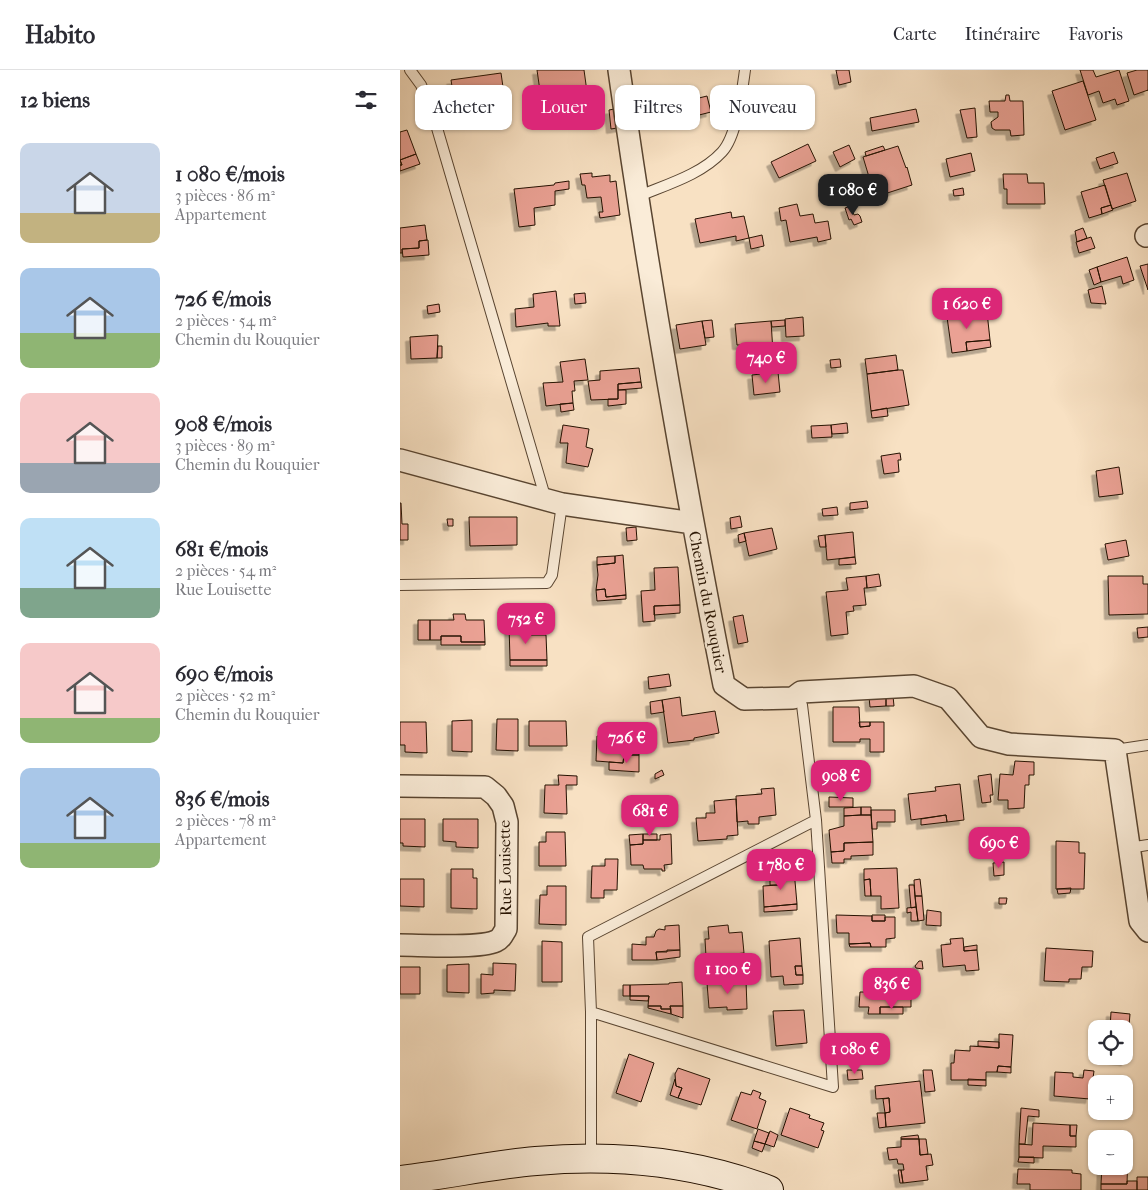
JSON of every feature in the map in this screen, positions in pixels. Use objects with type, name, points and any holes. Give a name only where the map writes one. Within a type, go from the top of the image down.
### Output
[{"type":"main road","points":[[407,1180],[535,1161],[591,1158],[646,1161],[683,1167],[769,1190]]},
{"type":"street","name":"Chemin du Rouquier","points":[[619,70],[637,197],[693,523],[724,685],[744,699],[793,698],[801,692],[914,686],[948,698],[981,737],[1009,744],[1115,750]]},
{"type":"street","points":[[400,460],[554,502],[693,523]]},
{"type":"street","points":[[1115,750],[1139,847],[1140,921],[1148,931]]},
{"type":"street","name":"Rue Louisette","points":[[400,786],[485,787],[496,796],[503,806],[507,822],[506,929],[500,938],[494,942],[475,945],[400,945]]},
{"type":"lane","points":[[400,585],[547,583],[552,575],[554,502],[432,111],[421,84],[410,70]]},
{"type":"lane","points":[[637,197],[699,170],[723,151],[732,133],[742,96],[745,70]]},
{"type":"lane","points":[[591,1012],[833,1087],[816,820],[802,705]]},
{"type":"lane","points":[[1115,750],[1148,745]]},
{"type":"lane","points":[[591,1158],[591,1012],[588,937],[816,820]]},
{"type":"building","points":[[537,70],[584,70],[586,85],[539,85]]},
{"type":"building","points":[[836,70],[849,70],[851,82],[839,85]]},
{"type":"building","points":[[1080,70],[1093,70],[1096,77],[1119,70],[1129,101],[1117,105],[1115,99],[1103,103],[1099,91],[1088,95]]},
{"type":"building","points":[[1137,70],[1148,70],[1148,90],[1134,95],[1127,73]]},
{"type":"building","points":[[501,73],[503,85],[452,85],[451,80]]},
{"type":"building","points":[[1083,81],[1096,120],[1065,130],[1052,91]]},
{"type":"building","points":[[1006,95],[1009,95],[1010,101],[1023,101],[1024,135],[1011,136],[1010,130],[995,130],[992,128],[991,122],[998,117],[998,112],[990,112],[989,101],[1005,101]]},
{"type":"building","points":[[707,96],[710,112],[700,115],[700,98]]},
{"type":"building","points":[[975,108],[977,137],[967,138],[960,110]]},
{"type":"building","points":[[615,109],[615,128],[611,129],[609,110]]},
{"type":"building","points":[[916,109],[919,122],[872,131],[870,118]]},
{"type":"building","points":[[407,130],[416,154],[400,160],[400,132]]},
{"type":"building","points":[[808,144],[816,161],[779,178],[771,162]]},
{"type":"building","points":[[849,145],[855,159],[840,167],[833,152]]},
{"type":"building","points":[[883,146],[885,150],[866,156],[865,152]]},
{"type":"building","points":[[898,146],[912,185],[875,197],[863,157]]},
{"type":"building","points":[[1114,152],[1118,163],[1100,169],[1096,158]]},
{"type":"building","points":[[971,153],[975,171],[950,177],[946,159]]},
{"type":"building","points":[[416,154],[420,164],[400,171],[400,165],[402,165],[400,160]]},
{"type":"building","points":[[592,173],[592,177],[610,175],[610,182],[616,181],[620,215],[600,218],[599,212],[603,212],[601,197],[587,198],[585,185],[582,185],[580,174]]},
{"type":"building","points":[[1127,173],[1136,201],[1112,209],[1103,180]]},
{"type":"building","points":[[1003,174],[1027,174],[1028,183],[1044,183],[1045,204],[1007,204],[1007,189],[1004,189]]},
{"type":"building","points":[[569,181],[569,189],[555,191],[555,205],[534,208],[535,225],[519,227],[514,189],[554,185],[555,183]]},
{"type":"building","points":[[1105,185],[1111,205],[1101,208],[1102,214],[1089,218],[1081,192]]},
{"type":"building","points":[[963,188],[964,195],[954,196],[953,190]]},
{"type":"building","points":[[797,204],[800,216],[813,214],[815,223],[828,221],[831,239],[818,242],[817,237],[790,242],[786,220],[781,221],[779,208]]},
{"type":"building","points":[[1111,205],[1113,210],[1102,214],[1101,208]]},
{"type":"building","points":[[851,206],[854,215],[858,214],[862,222],[854,225],[851,219],[849,220],[845,208]]},
{"type":"building","points":[[731,212],[732,218],[744,216],[749,238],[736,241],[736,236],[700,243],[695,219]]},
{"type":"building","points":[[425,225],[427,240],[419,241],[419,248],[402,249],[402,253],[400,253],[400,228]]},
{"type":"building","points":[[1083,228],[1087,238],[1077,242],[1075,231]]},
{"type":"building","points":[[762,235],[764,246],[751,249],[749,238]]},
{"type":"building","points":[[1091,237],[1095,248],[1079,253],[1076,242]]},
{"type":"building","points":[[428,240],[429,255],[403,257],[402,249],[419,248],[419,241]]},
{"type":"building","points":[[1127,257],[1134,280],[1123,284],[1121,276],[1101,282],[1097,267]]},
{"type":"building","points":[[1148,264],[1148,290],[1140,266]]},
{"type":"building","points":[[1097,267],[1101,282],[1094,285],[1089,270]]},
{"type":"building","points":[[1102,286],[1106,304],[1091,303],[1088,290]]},
{"type":"building","points":[[556,291],[560,326],[548,326],[548,323],[516,327],[515,309],[534,307],[533,294]]},
{"type":"building","points":[[585,293],[586,303],[575,304],[574,294]]},
{"type":"building","points":[[439,304],[440,312],[428,314],[427,306]]},
{"type":"building","points":[[974,310],[974,316],[963,317],[962,312]]},
{"type":"building","points":[[962,312],[963,317],[987,312],[990,340],[966,342],[967,351],[952,353],[947,317],[952,316],[952,313]]},
{"type":"building","points":[[803,317],[804,336],[786,337],[785,319]]},
{"type":"building","points":[[712,320],[714,337],[705,338],[702,321]]},
{"type":"building","points":[[785,320],[785,326],[772,327],[771,321]]},
{"type":"building","points":[[702,321],[706,345],[680,349],[676,325]]},
{"type":"building","points":[[771,321],[773,352],[748,354],[748,345],[737,345],[735,324]]},
{"type":"building","points":[[438,335],[437,358],[411,359],[410,337]]},
{"type":"building","points":[[990,340],[991,347],[967,351],[966,342]]},
{"type":"building","points":[[438,346],[442,346],[442,358],[437,358]]},
{"type":"building","points":[[773,352],[774,362],[749,364],[748,354]]},
{"type":"building","points":[[896,355],[898,370],[867,374],[865,359]]},
{"type":"building","points":[[585,359],[588,380],[574,381],[575,391],[572,391],[573,403],[546,406],[543,383],[563,382],[560,362]]},
{"type":"building","points":[[840,359],[841,367],[831,368],[830,360]]},
{"type":"building","points":[[639,368],[641,382],[618,384],[618,399],[591,400],[588,381],[600,380],[600,371]]},
{"type":"building","points":[[903,370],[909,405],[871,411],[867,374]]},
{"type":"building","points":[[778,372],[780,392],[754,395],[752,375]]},
{"type":"building","points":[[641,382],[642,388],[618,390],[618,384]]},
{"type":"building","points":[[618,390],[626,390],[626,404],[608,406],[608,399],[618,399]]},
{"type":"building","points":[[573,403],[574,410],[561,412],[560,404]]},
{"type":"building","points":[[887,408],[888,416],[872,418],[871,411]]},
{"type":"building","points":[[847,423],[848,433],[832,434],[831,425]]},
{"type":"building","points":[[563,425],[589,429],[586,447],[593,449],[588,467],[566,463],[568,443],[560,443]]},
{"type":"building","points":[[831,425],[832,437],[812,438],[811,426]]},
{"type":"building","points":[[900,453],[901,460],[898,460],[899,472],[884,474],[881,456]]},
{"type":"building","points":[[1119,467],[1123,494],[1099,497],[1096,471]]},
{"type":"building","points":[[867,501],[868,508],[850,510],[850,503]]},
{"type":"building","points":[[400,503],[402,524],[408,524],[408,540],[400,540]]},
{"type":"building","points":[[837,507],[838,515],[823,516],[822,509]]},
{"type":"building","points":[[740,516],[742,527],[731,529],[730,518]]},
{"type":"building","points":[[469,517],[517,517],[517,545],[470,546]]},
{"type":"building","points":[[447,519],[453,519],[453,526],[448,526]]},
{"type":"building","points":[[636,527],[637,540],[627,541],[626,528]]},
{"type":"building","points":[[772,528],[777,549],[749,556],[744,533]]},
{"type":"building","points":[[853,532],[855,557],[827,560],[825,535]]},
{"type":"building","points":[[744,533],[746,541],[739,543],[738,535]]},
{"type":"building","points":[[825,535],[826,547],[820,547],[818,536]]},
{"type":"building","points":[[1126,540],[1129,556],[1108,560],[1105,544]]},
{"type":"building","points":[[623,555],[626,595],[606,597],[605,589],[596,590],[597,565],[615,563],[615,556]]},
{"type":"building","points":[[615,556],[615,563],[597,565],[597,557]]},
{"type":"building","points":[[855,557],[856,564],[839,565],[839,559]]},
{"type":"building","points":[[678,567],[680,605],[654,606],[655,621],[643,622],[641,591],[655,590],[654,568]]},
{"type":"building","points":[[879,574],[881,586],[867,588],[866,576]]},
{"type":"building","points":[[866,576],[867,588],[864,588],[866,605],[853,606],[854,611],[846,612],[848,634],[831,636],[826,592],[848,590],[846,578]]},
{"type":"building","points":[[1108,576],[1143,576],[1143,584],[1148,584],[1148,614],[1109,615]]},
{"type":"building","points":[[605,589],[606,597],[626,595],[626,599],[597,601],[596,590]]},
{"type":"building","points":[[680,605],[680,613],[654,615],[654,606]]},
{"type":"building","points":[[453,614],[465,614],[466,620],[484,620],[485,642],[461,642],[461,636],[441,636],[441,640],[430,640],[430,620],[454,620]]},
{"type":"building","points":[[743,615],[748,642],[738,644],[733,617]]},
{"type":"building","points":[[418,620],[430,620],[430,640],[418,640]]},
{"type":"building","points":[[509,625],[526,625],[526,635],[546,635],[547,660],[510,660]]},
{"type":"building","points":[[1148,627],[1148,637],[1138,638],[1137,628]]},
{"type":"building","points":[[441,636],[461,636],[461,642],[485,642],[485,645],[441,645]]},
{"type":"building","points":[[510,660],[547,660],[547,666],[510,666]]},
{"type":"building","points":[[669,674],[671,686],[649,689],[648,677]]},
{"type":"building","points":[[886,696],[893,696],[894,706],[886,706]]},
{"type":"building","points":[[886,696],[886,706],[870,707],[869,697]]},
{"type":"building","points":[[680,697],[682,716],[715,711],[719,733],[694,738],[694,740],[668,743],[662,700]]},
{"type":"building","points":[[662,700],[664,712],[651,714],[650,702]]},
{"type":"building","points":[[833,707],[859,707],[860,727],[870,726],[870,722],[884,722],[884,752],[870,752],[870,739],[860,739],[860,742],[833,742]]},
{"type":"building","points":[[497,719],[518,719],[518,751],[496,750]]},
{"type":"building","points":[[472,720],[472,752],[452,751],[452,721]]},
{"type":"building","points":[[529,721],[566,721],[567,746],[529,746]]},
{"type":"building","points":[[400,722],[426,722],[427,753],[405,752],[405,745],[400,745]]},
{"type":"building","points":[[859,722],[870,722],[870,726],[860,727]]},
{"type":"building","points":[[623,725],[640,726],[639,755],[624,755],[623,763],[596,761],[597,736],[623,737]]},
{"type":"building","points":[[610,729],[623,729],[623,737],[610,736]]},
{"type":"building","points":[[624,755],[639,755],[639,772],[609,770],[609,762],[623,763]]},
{"type":"building","points":[[1015,761],[1034,762],[1034,775],[1029,775],[1029,785],[1025,785],[1024,808],[1008,809],[1008,800],[998,800],[1000,774],[1013,775]]},
{"type":"building","points":[[662,770],[664,775],[655,779],[655,774]]},
{"type":"building","points":[[991,774],[993,795],[990,795],[991,802],[982,803],[978,776]]},
{"type":"building","points":[[558,775],[577,776],[577,785],[566,785],[567,814],[544,813],[545,785],[559,785]]},
{"type":"building","points":[[960,784],[964,820],[947,822],[946,815],[911,820],[908,794],[936,791],[935,787]]},
{"type":"building","points":[[774,788],[776,815],[759,817],[759,824],[748,824],[748,821],[737,822],[736,796],[762,794],[761,789]]},
{"type":"building","points":[[829,797],[853,798],[853,807],[829,807]]},
{"type":"building","points":[[736,799],[738,835],[727,836],[727,839],[698,841],[696,818],[706,818],[706,813],[715,813],[714,801]]},
{"type":"building","points":[[861,807],[871,807],[871,815],[861,815]]},
{"type":"building","points":[[861,807],[861,815],[844,816],[844,808]]},
{"type":"building","points":[[871,810],[895,810],[895,822],[877,822],[877,829],[872,829]]},
{"type":"building","points":[[871,815],[873,842],[844,843],[844,851],[831,852],[829,830],[844,826],[844,816]]},
{"type":"building","points":[[946,815],[947,822],[921,825],[921,819]]},
{"type":"building","points":[[400,819],[425,819],[425,847],[403,846],[403,843],[400,843]]},
{"type":"building","points":[[443,819],[478,819],[478,848],[456,847],[456,842],[443,841]]},
{"type":"building","points":[[546,832],[565,832],[566,866],[539,866],[539,842],[546,842]]},
{"type":"building","points":[[643,834],[657,834],[657,840],[643,840]]},
{"type":"building","points":[[643,834],[643,844],[630,845],[629,835]]},
{"type":"building","points":[[671,834],[672,864],[664,865],[665,871],[662,871],[662,869],[644,869],[643,865],[631,865],[630,845],[643,844],[643,840],[660,840],[660,835]]},
{"type":"building","points":[[1056,841],[1079,842],[1079,853],[1085,853],[1084,889],[1056,889]]},
{"type":"building","points":[[873,842],[873,855],[851,856],[851,859],[844,859],[844,863],[832,863],[831,852],[844,851],[844,843]]},
{"type":"building","points":[[605,859],[618,859],[617,890],[604,890],[604,898],[591,898],[592,866],[605,866]]},
{"type":"building","points":[[1004,862],[1004,875],[994,876],[993,863]]},
{"type":"building","points":[[897,868],[899,908],[881,909],[881,896],[871,896],[870,879],[864,880],[864,869]]},
{"type":"building","points":[[451,869],[473,869],[473,878],[477,878],[477,909],[451,908]]},
{"type":"building","points":[[794,870],[797,904],[764,907],[763,886],[778,885],[777,871]]},
{"type":"building","points":[[777,876],[778,885],[770,885],[770,877]]},
{"type":"building","points":[[400,879],[424,879],[424,907],[400,906]]},
{"type":"building","points":[[870,879],[871,896],[865,896],[864,880]]},
{"type":"building","points":[[920,879],[922,896],[915,896],[914,880]]},
{"type":"building","points":[[909,885],[914,885],[916,907],[911,908]]},
{"type":"building","points":[[547,886],[566,886],[566,925],[539,924],[540,895],[547,895]]},
{"type":"building","points":[[1071,888],[1070,893],[1058,894],[1057,889]]},
{"type":"building","points":[[915,896],[922,896],[924,920],[918,921]]},
{"type":"building","points":[[999,898],[1007,898],[1006,904],[999,904]]},
{"type":"building","points":[[797,904],[797,910],[764,912],[764,907]]},
{"type":"building","points":[[916,907],[918,921],[911,921],[911,912],[907,913],[907,908]]},
{"type":"building","points":[[927,910],[941,912],[941,926],[926,925]]},
{"type":"building","points":[[836,915],[872,916],[872,921],[885,921],[885,917],[895,917],[895,938],[886,939],[886,947],[871,947],[870,943],[849,944],[849,933],[837,933]]},
{"type":"building","points":[[872,915],[885,915],[885,921],[872,921]]},
{"type":"building","points":[[679,925],[680,950],[656,952],[657,960],[632,960],[632,944],[646,945],[646,937],[654,937],[659,929],[665,930],[665,926]]},
{"type":"building","points":[[728,925],[729,933],[742,932],[744,953],[706,957],[705,939],[709,939],[708,927]]},
{"type":"building","points":[[800,938],[802,966],[795,966],[796,975],[803,975],[803,984],[784,985],[783,976],[771,977],[769,941]]},
{"type":"building","points":[[963,938],[964,951],[977,950],[979,970],[966,971],[965,965],[943,967],[941,945],[951,944],[950,939]]},
{"type":"building","points":[[542,941],[562,942],[562,982],[542,982]]},
{"type":"building","points":[[870,943],[871,947],[850,947],[849,944]]},
{"type":"building","points":[[977,945],[977,950],[964,951],[964,947]]},
{"type":"building","points":[[1046,948],[1093,951],[1092,967],[1082,967],[1081,979],[1069,979],[1069,982],[1044,981]]},
{"type":"building","points":[[667,950],[680,950],[680,957],[657,960],[656,952],[667,952]]},
{"type":"building","points":[[919,961],[922,961],[923,969],[916,968],[915,966]]},
{"type":"building","points":[[493,963],[516,964],[515,991],[494,990],[494,993],[481,994],[481,974],[493,975]]},
{"type":"building","points":[[469,964],[469,993],[447,992],[447,965]]},
{"type":"building","points":[[795,966],[802,966],[803,975],[796,975]]},
{"type":"building","points":[[400,967],[420,967],[420,994],[400,994]]},
{"type":"building","points":[[746,980],[747,1009],[727,1010],[727,1007],[709,1008],[707,983]]},
{"type":"building","points":[[869,981],[902,981],[902,992],[911,992],[911,1007],[880,1007],[880,1014],[868,1014],[869,1007],[859,1007],[860,992],[869,992]]},
{"type":"building","points":[[682,982],[683,1006],[670,1006],[671,1009],[661,1009],[661,1006],[648,1006],[649,996],[630,996],[630,985]]},
{"type":"building","points":[[623,985],[630,985],[630,996],[623,996]]},
{"type":"building","points":[[630,996],[649,996],[648,1001],[630,1000]]},
{"type":"building","points":[[648,1006],[661,1006],[661,1009],[671,1009],[671,1014],[648,1008]]},
{"type":"building","points":[[670,1006],[683,1006],[683,1018],[671,1014]]},
{"type":"building","points":[[880,1007],[903,1007],[903,1014],[880,1014]]},
{"type":"building","points":[[804,1010],[807,1043],[776,1046],[773,1011]]},
{"type":"building","points":[[1111,1012],[1130,1014],[1129,1020],[1111,1020]]},
{"type":"building","points":[[999,1034],[1013,1035],[1011,1067],[998,1066],[997,1072],[986,1072],[986,1080],[951,1080],[951,1063],[954,1063],[955,1050],[970,1051],[970,1046],[999,1048]]},
{"type":"building","points":[[978,1041],[999,1042],[999,1048],[978,1046]]},
{"type":"building","points":[[629,1054],[654,1063],[641,1102],[616,1093]]},
{"type":"building","points":[[998,1066],[1011,1067],[1011,1073],[997,1072]]},
{"type":"building","points":[[678,1068],[710,1079],[701,1105],[678,1098],[682,1088],[676,1086],[675,1074]]},
{"type":"building","points":[[847,1070],[862,1070],[863,1079],[848,1080]]},
{"type":"building","points":[[923,1070],[932,1070],[935,1091],[925,1092]]},
{"type":"building","points":[[1084,1070],[1094,1071],[1093,1075],[1088,1075],[1088,1099],[1054,1096],[1055,1072],[1073,1073],[1073,1077],[1083,1078]]},
{"type":"building","points":[[675,1079],[676,1086],[682,1088],[678,1098],[670,1095]]},
{"type":"building","points":[[968,1079],[986,1080],[986,1086],[968,1085]]},
{"type":"building","points":[[920,1081],[925,1123],[886,1127],[885,1113],[890,1112],[889,1098],[876,1099],[875,1086]]},
{"type":"building","points":[[753,1090],[761,1093],[759,1098],[766,1101],[757,1129],[731,1120],[741,1092],[751,1095]]},
{"type":"building","points":[[889,1098],[890,1112],[885,1113],[883,1099]]},
{"type":"building","points":[[790,1108],[810,1115],[809,1118],[824,1123],[821,1130],[824,1131],[818,1148],[781,1135]]},
{"type":"building","points":[[1021,1108],[1039,1110],[1039,1117],[1028,1116],[1025,1144],[1019,1144]]},
{"type":"building","points":[[877,1113],[885,1113],[886,1127],[879,1128]]},
{"type":"building","points":[[1033,1123],[1070,1125],[1070,1136],[1076,1136],[1076,1147],[1043,1146],[1043,1158],[1019,1157],[1019,1144],[1032,1145]]},
{"type":"building","points":[[1070,1125],[1077,1125],[1076,1136],[1070,1136]]},
{"type":"building","points":[[758,1129],[769,1133],[765,1144],[754,1141]]},
{"type":"building","points":[[770,1131],[778,1135],[774,1147],[765,1144]]},
{"type":"building","points":[[918,1135],[919,1139],[901,1139],[901,1137]]},
{"type":"building","points":[[901,1139],[919,1139],[920,1155],[931,1154],[933,1165],[926,1166],[928,1180],[903,1183],[901,1170],[904,1170],[903,1164],[898,1164],[897,1159],[889,1160],[887,1148],[901,1147]]},
{"type":"building","points":[[919,1139],[926,1139],[928,1154],[920,1155]]},
{"type":"building","points":[[754,1141],[765,1144],[762,1152],[752,1148]]},
{"type":"building","points":[[1019,1157],[1034,1157],[1034,1163],[1018,1162]]},
{"type":"building","points":[[1018,1169],[1072,1170],[1072,1173],[1081,1174],[1081,1190],[1030,1190],[1030,1184],[1017,1184]]},
{"type":"building","points":[[898,1170],[901,1170],[903,1183],[900,1183]]},
{"type":"building","points":[[1102,1175],[1127,1175],[1127,1184],[1101,1184]]},
{"type":"building","points":[[1137,1177],[1148,1177],[1148,1190],[1137,1190]]},
{"type":"building","points":[[1127,1181],[1137,1181],[1137,1190],[1101,1190],[1101,1184],[1127,1184]]}]
